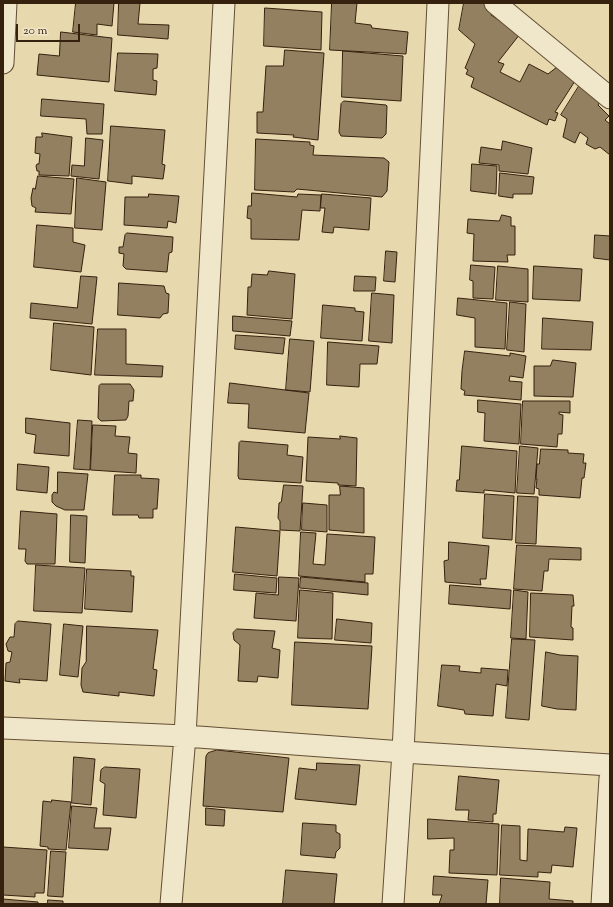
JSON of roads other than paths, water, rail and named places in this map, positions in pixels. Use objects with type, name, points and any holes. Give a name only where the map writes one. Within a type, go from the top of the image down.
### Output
[{"type":"street","points":[[3,63],[6,3]]},
{"type":"street","points":[[171,904],[185,736],[224,3]]},
{"type":"street","points":[[393,904],[403,752],[438,3]]},
{"type":"street","points":[[495,3],[610,98]]},
{"type":"street","points":[[3,728],[185,736],[610,766]]},
{"type":"street","points":[[602,904],[610,778]]}]
